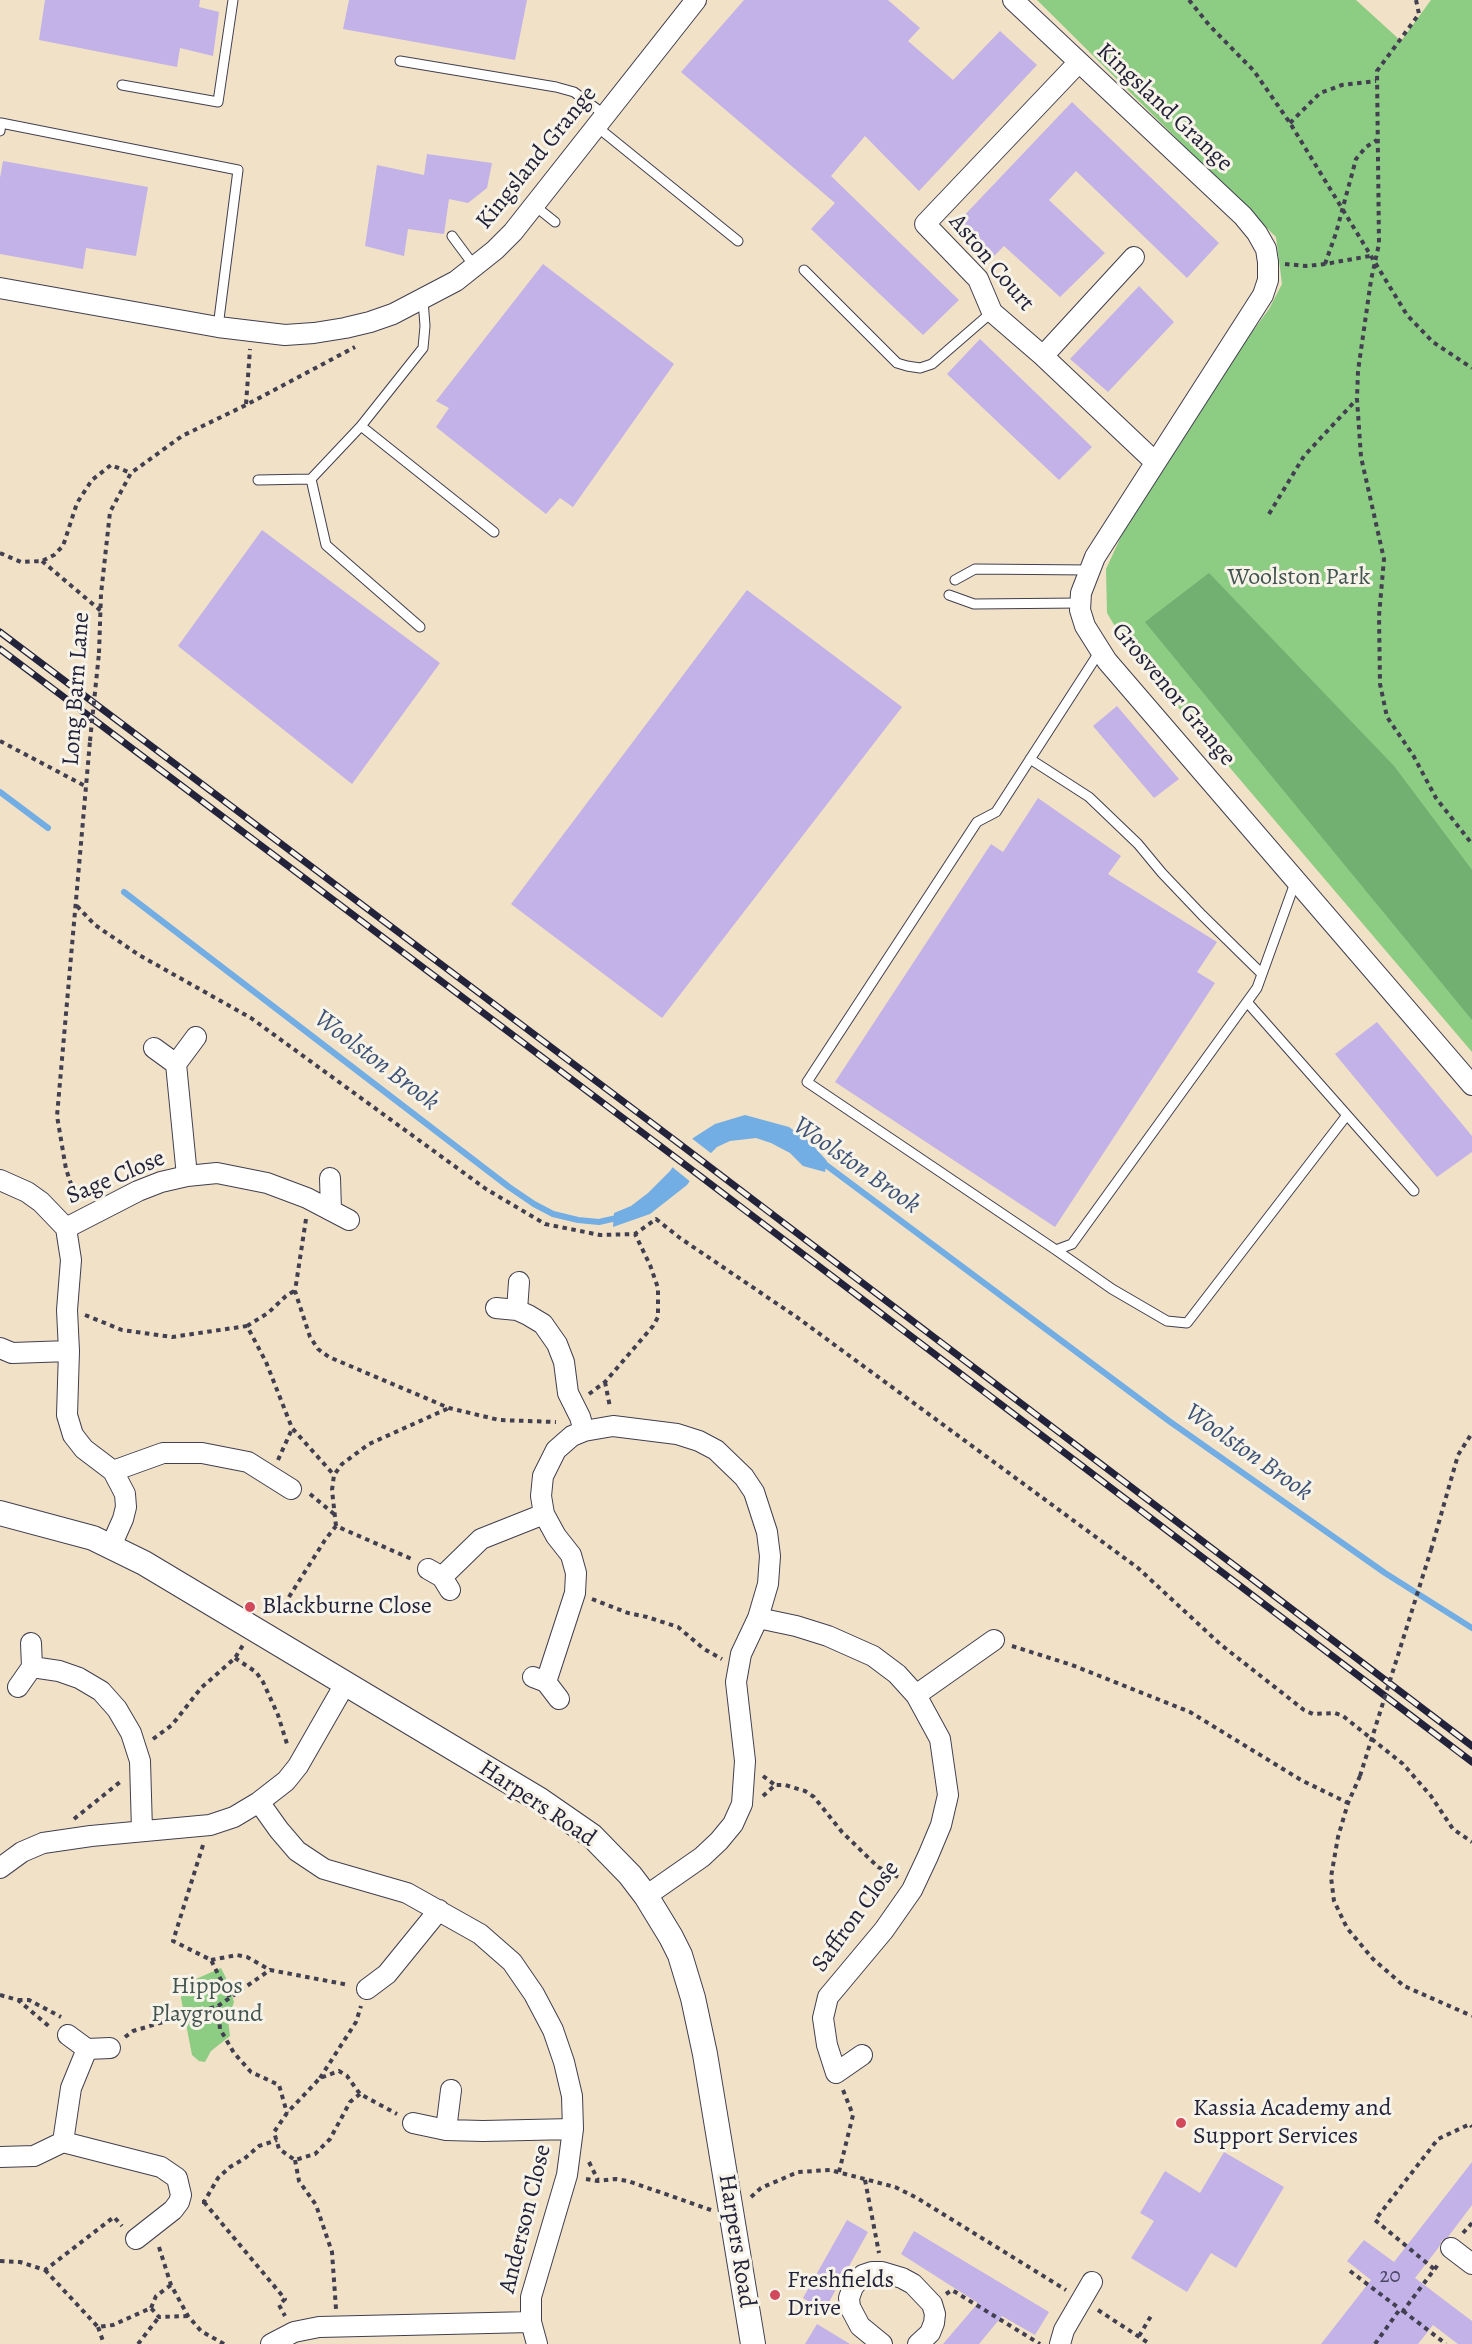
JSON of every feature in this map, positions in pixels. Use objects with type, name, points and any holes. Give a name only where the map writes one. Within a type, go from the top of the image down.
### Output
[{"type":"street","name":"Kingsland Grange","points":[[0,288],[252,332],[285,334],[345,328],[370,322],[423,300],[456,281],[495,250],[535,206],[696,0]]},
{"type":"street","name":"Kingsland Grange","points":[[1013,0],[1242,216],[1257,233],[1266,249],[1268,262]]},
{"type":"street","name":"Aston Court","points":[[1078,63],[925,224],[978,279],[992,312],[1043,356],[1155,462]]},
{"type":"street","points":[[1043,356],[1134,257]]},
{"type":"street","points":[[1080,603],[1081,593],[1095,557],[1263,296],[1268,280],[1268,262]]},
{"type":"street","name":"Grosvenor Grange","points":[[1080,603],[1085,626],[1100,651],[1472,1085]]},
{"type":"street","points":[[154,1048],[176,1064],[195,1037]]},
{"type":"street","name":"Sage Close","points":[[176,1064],[187,1176]]},
{"type":"street","name":"Sage Close","points":[[74,1223],[146,1188],[187,1176],[217,1173],[267,1183],[307,1198],[349,1220]]},
{"type":"street","points":[[330,1178],[331,1210]]},
{"type":"street","points":[[0,1180],[34,1197],[55,1214],[74,1223],[67,1310],[69,1351],[67,1415],[73,1435],[84,1449],[113,1470],[125,1494],[126,1507],[123,1519],[111,1546]]},
{"type":"street","points":[[518,1310],[519,1282]]},
{"type":"street","points":[[496,1308],[518,1310],[543,1324],[557,1344],[564,1362],[568,1394],[580,1417],[613,1426],[677,1434],[699,1441],[716,1450],[744,1477],[762,1510],[770,1556],[768,1584],[758,1618],[741,1654],[736,1682],[745,1761],[742,1804],[733,1824],[702,1857],[646,1896]]},
{"type":"street","points":[[6,1357],[69,1351]]},
{"type":"street","points":[[559,1699],[539,1679],[575,1593],[576,1573],[571,1555],[556,1536],[544,1514],[541,1496],[543,1476],[556,1450],[572,1436],[580,1417]]},
{"type":"street","points":[[113,1470],[163,1453],[202,1453],[248,1462],[291,1489]]},
{"type":"street","name":"Harpers Road","points":[[2,1514],[74,1532],[111,1546],[220,1608],[568,1818],[609,1852],[646,1896],[680,1955],[693,1998],[705,2054],[753,2344]]},
{"type":"street","points":[[440,1579],[480,1539],[544,1514]]},
{"type":"street","name":"Saffron Close","points":[[758,1618],[828,1636],[873,1656],[897,1674],[916,1695],[940,1739],[948,1795],[941,1825],[915,1883],[884,1930],[828,1997],[823,2018],[827,2045],[836,2073]]},
{"type":"street","points":[[916,1695],[994,1640]]},
{"type":"street","points":[[18,1687],[32,1667],[31,1643]]},
{"type":"street","points":[[32,1667],[58,1671],[79,1678],[101,1691],[117,1709],[131,1733],[140,1761],[142,1830]]},
{"type":"street","points":[[0,1868],[22,1852],[43,1843],[142,1830],[210,1825],[234,1817],[259,1802],[286,1781],[298,1766],[345,1684]]},
{"type":"street","name":"Anderson Close","points":[[259,1802],[297,1851],[324,1869],[407,1893],[480,1934],[512,1962],[534,1994],[553,2030],[572,2096],[573,2129],[567,2175],[534,2283],[530,2311],[537,2344]]},
{"type":"street","points":[[367,1989],[387,1974],[439,1910]]},
{"type":"street","points":[[68,2035],[87,2049],[110,2049]]},
{"type":"street","points":[[63,2142],[71,2088],[87,2049]]},
{"type":"street","points":[[836,2073],[862,2055]]},
{"type":"street","points":[[446,2130],[451,2090]]},
{"type":"street","name":"Anderson Close","points":[[413,2123],[446,2130],[483,2132],[573,2129]]},
{"type":"street","points":[[0,2157],[34,2156],[63,2142],[160,2167],[170,2172],[177,2178],[180,2186],[178,2202],[173,2210],[136,2239]]},
{"type":"street","points":[[1451,2248],[1472,2264]]},
{"type":"street","points":[[882,2344],[860,2326],[853,2317],[849,2298],[857,2280],[872,2272],[882,2272],[903,2278],[913,2284],[932,2304],[935,2314],[934,2323],[930,2333],[918,2344]]},
{"type":"street","points":[[1060,2344],[1064,2330],[1092,2282]]},
{"type":"street","name":"Anderson Close","points":[[271,2344],[294,2332],[350,2332],[531,2322]]},
{"type":"lane","points":[[122,85],[218,102],[233,0]]},
{"type":"lane","points":[[400,61],[574,92],[600,121],[738,241]]},
{"type":"lane","points":[[0,131],[1,123],[238,170],[218,327]]},
{"type":"lane","points":[[535,206],[555,222]]},
{"type":"lane","points":[[452,236],[475,267]]},
{"type":"lane","points":[[804,270],[897,363],[907,366],[920,368],[932,364],[992,312]]},
{"type":"lane","points":[[258,480],[311,479],[361,426],[423,348],[425,326],[423,300]]},
{"type":"lane","points":[[361,426],[494,532]]},
{"type":"lane","points":[[311,479],[326,545],[420,627]]},
{"type":"lane","points":[[955,580],[975,569],[1089,570]]},
{"type":"lane","points":[[949,595],[974,604],[1080,603]]},
{"type":"lane","points":[[1100,651],[996,812],[977,822],[807,1082],[1112,1289],[1167,1321],[1187,1323],[1347,1115]]},
{"type":"lane","points":[[1030,759],[1089,796],[1138,844],[1202,915],[1262,974]]},
{"type":"lane","points":[[1056,1250],[1072,1244],[1257,988],[1296,880]]},
{"type":"lane","points":[[1247,1002],[1414,1191]]},
{"type":"path","points":[[1189,0],[1209,25],[1254,71],[1290,123],[1407,315],[1432,342],[1472,368]]},
{"type":"path","points":[[1416,0],[1419,14],[1377,71],[1379,244],[1371,280],[1358,371],[1357,399],[1361,457],[1384,559],[1379,616],[1380,684],[1387,717],[1413,755],[1436,798],[1472,844]]},
{"type":"path","points":[[1290,123],[1320,93],[1342,85],[1376,81]]},
{"type":"path","points":[[1325,264],[1356,159],[1366,147],[1377,140]]},
{"type":"path","points":[[1268,262],[1306,266],[1370,256]]},
{"type":"path","points":[[246,405],[252,332]]},
{"type":"path","name":"Long Barn Lane","points":[[74,1223],[57,1116],[110,512],[131,473],[182,436],[356,347]]},
{"type":"path","points":[[1269,514],[1304,456],[1357,399]]},
{"type":"path","points":[[0,553],[21,562],[42,561],[54,555],[63,546],[77,503],[92,480],[111,465],[131,473]]},
{"type":"path","points":[[42,561],[101,611]]},
{"type":"path","points":[[0,741],[87,787]]},
{"type":"path","points":[[77,906],[95,925],[139,956],[251,1018],[486,1189],[545,1224],[600,1235],[635,1234],[656,1219],[816,1332],[1138,1568],[1220,1644],[1304,1710],[1313,1714],[1335,1713],[1343,1716],[1379,1744],[1418,1780],[1454,1829],[1472,1842]]},
{"type":"path","points":[[307,1198],[306,1230],[295,1291],[310,1337],[318,1349],[329,1357],[449,1408],[499,1420],[558,1422],[580,1417],[605,1382],[653,1326],[658,1317],[658,1288],[635,1234]]},
{"type":"path","points":[[67,1310],[95,1318],[122,1330],[172,1337],[247,1326],[268,1313],[286,1296],[295,1291]]},
{"type":"path","points":[[247,1326],[266,1362],[292,1428],[334,1475]]},
{"type":"path","points":[[605,1382],[613,1426]]},
{"type":"path","points":[[263,1616],[282,1608],[336,1526],[332,1490],[334,1475],[342,1464],[369,1444],[449,1408]]},
{"type":"path","points":[[268,1475],[278,1460],[292,1428]]},
{"type":"path","points":[[1472,1433],[1458,1455],[1431,1550],[1360,1776],[1348,1803],[1338,1837],[1331,1877],[1334,1901],[1347,1928],[1373,1959],[1404,1986],[1472,2016]]},
{"type":"path","points":[[291,1489],[301,1486],[335,1515]]},
{"type":"path","points":[[336,1526],[407,1557],[440,1579]]},
{"type":"path","points":[[575,1593],[628,1613],[678,1627],[704,1648],[738,1668]]},
{"type":"path","points":[[994,1640],[1072,1665],[1190,1712],[1301,1780],[1333,1798],[1348,1803]]},
{"type":"path","points":[[235,1658],[256,1672],[264,1682],[278,1715],[289,1754],[298,1766]]},
{"type":"path","points":[[762,1797],[775,1785],[785,1785],[805,1791],[814,1797],[842,1832],[878,1867],[915,1883]]},
{"type":"path","points":[[210,1825],[173,1941],[211,1960],[230,1998]]},
{"type":"path","points":[[211,1960],[237,1955],[247,1957],[270,1970],[327,1979],[367,1989],[356,2022],[320,2079],[287,2114],[274,2132],[279,2149],[295,2160],[299,2181],[316,2205],[332,2252],[336,2284],[350,2332]]},
{"type":"path","points":[[110,2049],[133,2031],[218,2006],[270,1970]]},
{"type":"path","points":[[0,1995],[18,2000],[56,2033],[68,2035]]},
{"type":"path","points":[[218,2006],[220,2029],[234,2053],[251,2072],[279,2085],[287,2114]]},
{"type":"path","points":[[320,2079],[339,2071],[347,2076],[360,2094],[413,2123]]},
{"type":"path","points":[[836,2073],[853,2115],[839,2172]]},
{"type":"path","points":[[295,2160],[315,2154],[330,2139],[350,2102],[360,2094]]},
{"type":"path","points":[[1434,2269],[1375,2220],[1438,2139],[1470,2124],[1472,2127]]},
{"type":"path","points":[[204,2202],[218,2178],[259,2146],[277,2140]]},
{"type":"path","points":[[747,2202],[761,2188],[798,2172],[830,2170],[895,2187],[1082,2300],[1150,2344]]},
{"type":"path","points":[[598,2181],[616,2179],[628,2181],[709,2211],[717,2207]]},
{"type":"path","points":[[865,2180],[882,2272]]},
{"type":"path","points":[[178,2202],[204,2202]]},
{"type":"path","points":[[204,2202],[285,2299],[279,2305],[294,2332]]},
{"type":"path","points":[[45,2270],[114,2217],[136,2239]]},
{"type":"path","points":[[1375,2344],[1472,2223]]},
{"type":"path","points":[[152,2226],[171,2285],[188,2316],[201,2331],[224,2344]]},
{"type":"path","points":[[0,2261],[20,2262],[45,2270],[99,2327],[104,2344]]},
{"type":"path","points":[[1350,2271],[1446,2344]]},
{"type":"path","points":[[99,2327],[113,2325],[151,2308],[156,2296],[171,2285]]},
{"type":"path","points":[[932,2304],[952,2290],[1040,2344]]},
{"type":"path","points":[[151,2308],[159,2317]]},
{"type":"path","points":[[159,2317],[188,2316]]},
{"type":"path","points":[[1138,2336],[1151,2316]]},
{"type":"path","points":[[138,2344],[159,2317]]},
{"type":"green space","name":"Woolston Park","points":[[1037,0],[1356,0],[1401,41],[1431,0],[1472,0],[1472,1052],[1127,647],[1107,613],[1106,569],[1124,530],[1216,381],[1269,309],[1282,284],[1276,237]]},
{"type":"green space","points":[[1209,573],[1394,766],[1472,870],[1472,1020],[1145,622]]},
{"type":"green space","name":"Hippos Playground","points":[[221,1968],[234,2002],[228,2020],[230,2036],[211,2051],[205,2062],[199,2061],[192,2055],[181,1998],[183,1989],[189,1982]]},
{"type":"water","points":[[745,1115],[789,1127],[809,1141],[827,1161],[825,1172],[803,1166],[790,1153],[756,1138],[730,1141],[717,1147],[687,1185],[650,1214],[613,1227],[614,1213],[631,1206],[648,1193],[670,1171],[693,1138],[715,1124]]},
{"type":"pier","points":[[690,1137],[712,1154],[692,1183],[671,1166]]},
{"type":"building","points":[[45,0],[200,0],[199,7],[219,12],[213,56],[180,48],[177,67],[39,40]]},
{"type":"building","points":[[349,0],[527,0],[515,60],[343,29]]},
{"type":"building","points":[[744,0],[888,0],[920,28],[908,41],[953,80],[1000,31],[1037,65],[919,191],[865,136],[831,176],[959,300],[923,335],[811,229],[835,203],[681,72]]},
{"type":"building","points":[[1072,102],[1219,243],[1187,278],[1076,171],[1049,200],[1105,253],[1060,297],[1004,246],[994,256],[958,222]]},
{"type":"building","points":[[427,154],[492,163],[487,188],[468,203],[449,199],[444,234],[408,229],[404,256],[365,246],[377,165],[424,175]]},
{"type":"building","points":[[3,161],[148,187],[136,256],[86,248],[83,269],[0,254],[0,178]]},
{"type":"building","points":[[543,264],[674,364],[573,507],[560,498],[546,514],[436,427],[449,408],[436,401]]},
{"type":"building","points":[[1139,286],[1174,322],[1108,392],[1070,359]]},
{"type":"building","points":[[980,339],[1092,447],[1059,480],[947,374]]},
{"type":"building","points":[[262,530],[440,663],[352,784],[178,646]]},
{"type":"building","points":[[747,590],[902,707],[662,1018],[511,904]]},
{"type":"building","points":[[1117,706],[1179,779],[1154,798],[1093,726]]},
{"type":"building","points":[[1038,798],[1121,856],[1108,874],[1217,942],[1197,972],[1215,983],[1055,1227],[835,1082],[991,844],[1003,852]]},
{"type":"building","points":[[1377,1022],[1472,1136],[1472,1152],[1437,1177],[1335,1054]]},
{"type":"building","points":[[1224,2152],[1284,2187],[1236,2268],[1211,2253],[1187,2292],[1131,2258],[1154,2221],[1140,2213],[1165,2171],[1200,2193]]},
{"type":"building","points":[[1472,2162],[1472,2205],[1448,2237],[1442,2240],[1415,2278],[1472,2321],[1472,2344],[1458,2344],[1433,2325],[1418,2344],[1321,2344],[1371,2280],[1347,2261],[1364,2240],[1394,2262]]},
{"type":"building","points":[[847,2220],[868,2232],[824,2311],[803,2298]]},
{"type":"building","points":[[914,2231],[1049,2312],[1035,2335],[1002,2316],[979,2344],[943,2344],[978,2303],[901,2254]]},
{"type":"building","points":[[817,2324],[850,2344],[805,2344]]},
{"type":"waterway","name":"Woolston Brook","points":[[0,792],[48,828]]},
{"type":"waterway","name":"Woolston Brook","points":[[124,892],[534,1204],[553,1214],[578,1220],[599,1222],[621,1217]]},
{"type":"waterway","name":"Woolston Brook","points":[[822,1162],[1169,1421],[1385,1573],[1472,1628]]},
{"type":"railway","points":[[0,632],[681,1145],[1472,1746]]},
{"type":"railway","points":[[0,649],[700,1176],[1472,1762]]},
{"type":"place","name":"Blackburne Close","points":[[250,1607]]},
{"type":"place","name":"Kassia Academy and Support Services","points":[[1181,2123]]},
{"type":"place","name":"Freshfields Drive","points":[[775,2295]]}]
